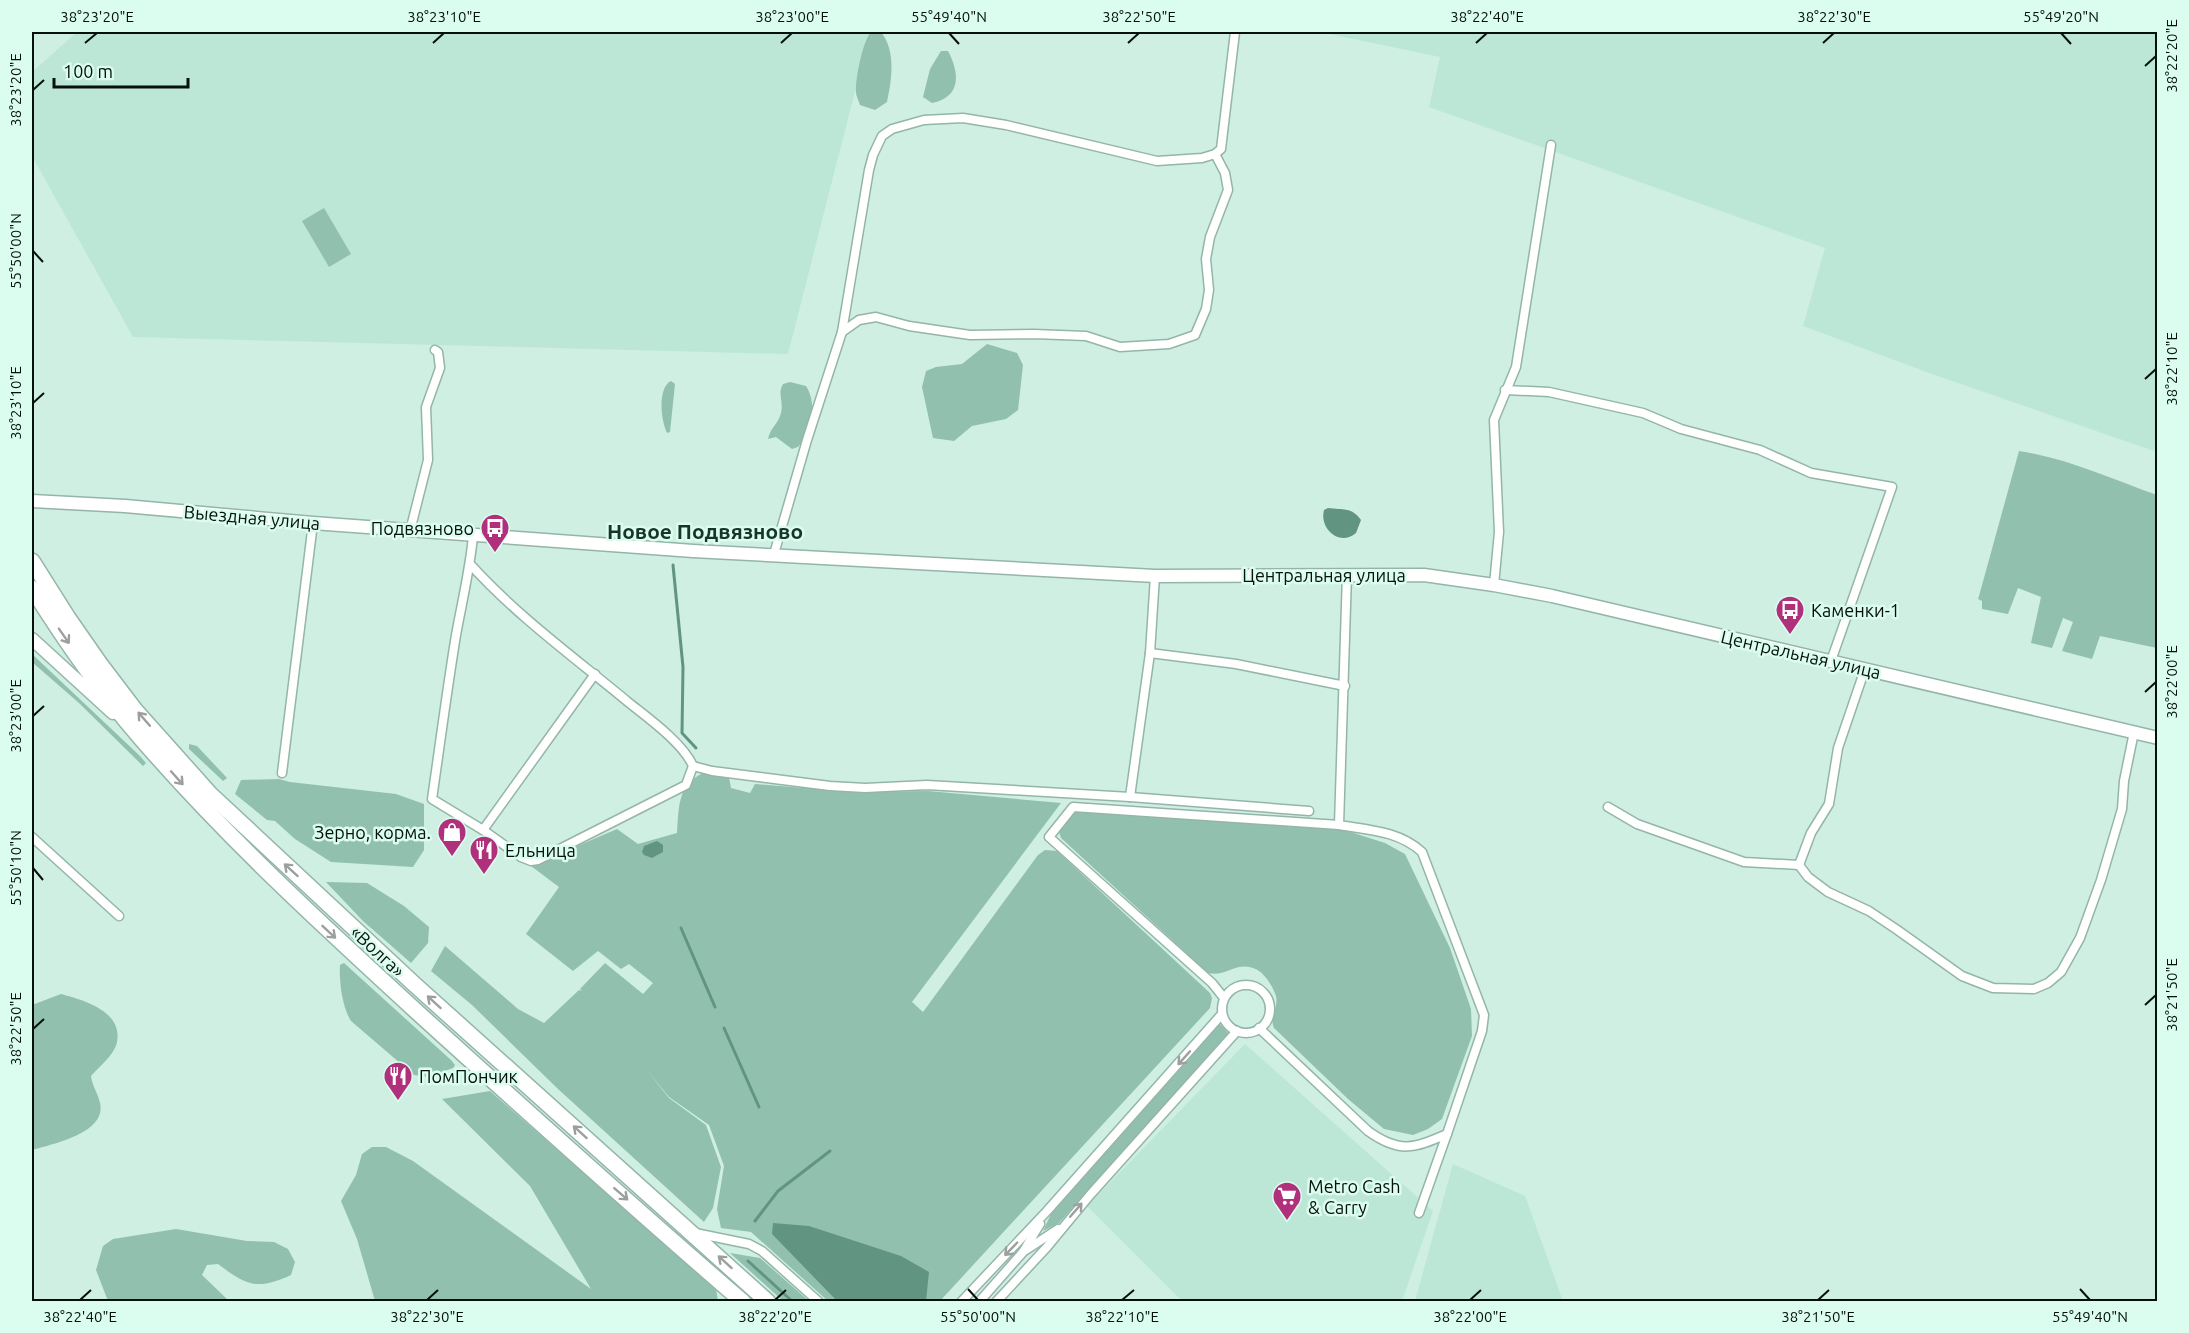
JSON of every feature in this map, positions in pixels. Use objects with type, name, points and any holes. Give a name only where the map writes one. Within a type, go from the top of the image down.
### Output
[{"type":"highway","name":"«Волга»","points":[[32,561],[68,618],[135,710],[210,794],[414,984],[768,1302]]},
{"type":"highway","name":"«Волга»","points":[[32,588],[99,687],[138,735],[207,812],[325,928],[492,1080],[743,1302]]},
{"type":"main road","name":"Выездная улица","points":[[32,501],[125,506],[473,536]]},
{"type":"main road","name":"Центральная улица","points":[[473,536],[693,551],[1155,576],[1424,575],[1552,596],[2157,738]]},
{"type":"main road","points":[[32,639],[138,735]]},
{"type":"street","points":[[774,554],[807,440],[842,332],[869,171],[873,155],[882,136],[892,129],[924,120],[963,118],[1005,125],[1157,161],[1202,158],[1215,154],[1221,148],[1235,32]]},
{"type":"street","points":[[1494,585],[1499,532],[1494,420],[1516,367],[1551,145]]},
{"type":"street","points":[[842,332],[859,320],[876,317],[909,326],[970,335],[1086,336],[1120,347],[1169,344],[1195,335],[1206,309],[1209,290],[1206,259],[1210,237],[1228,190],[1225,173],[1215,154]]},
{"type":"street","points":[[410,531],[428,460],[426,407],[440,368],[438,352],[435,350]]},
{"type":"street","points":[[1505,390],[1549,393],[1643,414],[1681,429],[1760,450],[1811,473],[1892,487],[1831,661]]},
{"type":"street","points":[[282,773],[313,523]]},
{"type":"street","points":[[473,536],[447,688],[432,799],[483,830],[521,858],[531,861],[538,860],[686,785],[693,766]]},
{"type":"street","points":[[470,564],[495,592],[684,751],[693,766],[712,771],[865,789],[927,785],[1130,797],[1309,811]]},
{"type":"street","points":[[1339,825],[1347,574]]},
{"type":"street","points":[[1130,797],[1150,653],[1155,576]]},
{"type":"street","points":[[1150,653],[1236,664],[1345,686]]},
{"type":"street","points":[[1798,865],[1811,833],[1829,804],[1838,748],[1865,669]]},
{"type":"street","points":[[483,830],[595,674]]},
{"type":"street","points":[[1608,807],[1637,825],[1744,862],[1798,865],[1808,877],[1828,892],[1869,911],[1962,976],[1993,988],[2034,989],[2048,983],[2061,972],[2080,938],[2101,880],[2122,809],[2124,781],[2134,732]]},
{"type":"street","points":[[1224,998],[1212,983],[1049,837],[1073,807],[1339,825],[1396,835],[1412,843],[1422,852],[1484,1015],[1482,1031],[1419,1213]]},
{"type":"street","points":[[32,837],[119,916]]},
{"type":"street","points":[[1243,985],[1259,988],[1269,1001],[1270,1009],[1265,1023],[1252,1032],[1237,1031],[1225,1021],[1222,1014],[1224,998],[1236,987],[1243,985]]},
{"type":"street","points":[[961,1302],[1047,1211],[1222,1014]]},
{"type":"street","points":[[1259,1028],[1368,1131],[1382,1141],[1402,1147],[1419,1146],[1447,1134]]},
{"type":"street","points":[[996,1302],[1047,1248],[1063,1226],[1237,1031]]},
{"type":"street","points":[[979,1302],[1023,1252],[1047,1211]]},
{"type":"street","points":[[1023,1252],[1063,1226]]},
{"type":"street","points":[[693,1233],[750,1244],[762,1251],[819,1302]]},
{"type":"street","points":[[725,1286],[730,1302]]},
{"type":"shaded area","points":[[77,32],[870,32],[788,354],[133,337],[32,156],[32,72]]},
{"type":"shaded area","points":[[871,32],[881,32],[886,40],[892,66],[887,102],[875,110],[860,105],[856,95],[860,60]]},
{"type":"shaded area","points":[[1320,32],[2157,32],[2157,452],[1932,374],[1803,326],[1825,248],[1429,107],[1440,57]]},
{"type":"shaded area","points":[[941,51],[948,51],[952,60],[955,68],[955,83],[948,96],[932,103],[923,97],[930,69]]},
{"type":"shaded area","points":[[324,208],[351,254],[329,267],[302,221]]},
{"type":"shaded area","points":[[987,344],[1017,353],[1023,365],[1018,410],[1006,419],[972,426],[954,441],[933,438],[922,387],[926,371],[936,367],[962,364]]},
{"type":"shaded area","points":[[671,381],[675,384],[670,432],[667,433],[663,421],[662,397]]},
{"type":"shaded area","points":[[790,382],[806,386],[812,401],[811,417],[803,441],[798,447],[792,449],[776,437],[768,439],[781,413],[781,387]]},
{"type":"shaded area","points":[[2019,451],[2072,464],[2157,495],[2157,648],[2100,636],[2092,659],[2062,651],[2073,622],[2063,618],[2052,648],[2031,643],[2041,597],[2018,588],[2008,614],[1982,609],[1982,601],[1978,599]]},
{"type":"shaded area","points":[[1328,508],[1347,510],[1358,516],[1361,520],[1356,533],[1344,538],[1332,534],[1323,517],[1324,510]]},
{"type":"shaded area","points":[[32,654],[146,763],[143,766],[79,703],[32,662]]},
{"type":"shaded area","points":[[189,744],[197,746],[227,778],[223,781],[189,749]]},
{"type":"shaded area","points":[[703,773],[729,777],[731,788],[750,793],[755,784],[853,792],[928,791],[1061,803],[912,1002],[923,1012],[1038,855],[1045,850],[1057,851],[1210,993],[1212,998],[1210,1008],[940,1301],[829,1302],[751,1232],[721,1228],[717,1209],[724,1166],[709,1125],[669,1097],[646,1069],[669,1098],[706,1125],[721,1167],[713,1208],[704,1222],[558,1089],[472,1005],[431,971],[445,946],[518,1009],[544,1023],[579,990],[582,991],[580,989],[605,963],[643,994],[653,983],[629,964],[621,969],[598,951],[573,971],[526,934],[559,887],[531,866],[617,829],[638,844],[677,833],[679,806],[684,791],[694,778]]},
{"type":"shaded area","points":[[279,779],[396,794],[424,804],[424,850],[413,867],[331,862],[295,839],[275,821],[267,820],[235,794],[241,780]]},
{"type":"shaded area","points":[[1073,809],[1341,829],[1385,843],[1405,854],[1450,948],[1471,1009],[1472,1036],[1442,1119],[1428,1129],[1413,1135],[1384,1129],[1348,1099],[1274,1028],[1276,996],[1263,974],[1246,966],[1220,973],[1208,973],[1061,838],[1059,832]]},
{"type":"shaded area","points":[[657,841],[663,845],[663,852],[652,858],[644,855],[642,852],[644,846]]},
{"type":"shaded area","points":[[326,882],[367,883],[404,906],[429,927],[428,943],[411,963],[363,921]]},
{"type":"shaded area","points":[[344,963],[451,1060],[455,1065],[453,1068],[428,1077],[414,1075],[351,1021],[345,1009],[341,986],[340,965]]},
{"type":"shaded area","points":[[61,994],[90,1004],[108,1015],[117,1031],[117,1042],[110,1056],[91,1076],[100,1103],[100,1113],[95,1122],[76,1136],[32,1150],[32,1005]]},
{"type":"shaded area","points":[[1220,1024],[1229,1034],[1059,1223],[1043,1231],[1051,1214]]},
{"type":"shaded area","points":[[1245,1044],[1433,1211],[1402,1301],[1183,1302],[1087,1206]]},
{"type":"shaded area","points":[[490,1091],[716,1289],[718,1301],[375,1301],[357,1239],[341,1201],[356,1175],[362,1154],[372,1147],[386,1147],[413,1161],[591,1289],[530,1186],[442,1099]]},
{"type":"shaded area","points":[[1453,1164],[1525,1196],[1563,1301],[1415,1301]]},
{"type":"shaded area","points":[[773,1223],[809,1226],[901,1256],[929,1272],[926,1301],[837,1301],[772,1234]]},
{"type":"shaded area","points":[[176,1229],[247,1241],[274,1242],[288,1249],[295,1262],[291,1275],[260,1284],[244,1281],[218,1264],[207,1265],[202,1275],[229,1301],[108,1301],[96,1270],[103,1246],[113,1239]]},
{"type":"shaded area","points":[[730,1253],[760,1258],[809,1301],[783,1301]]},
{"type":"waterway","points":[[673,565],[683,667],[682,733],[696,748]]},
{"type":"waterway","points":[[681,928],[715,1007]]},
{"type":"waterway","points":[[724,1028],[759,1107]]},
{"type":"waterway","points":[[755,1221],[778,1191],[830,1151]]},
{"type":"waterway","points":[[748,1261],[793,1302]]},
{"type":"place","name":"Подвязново","points":[[495,554]]},
{"type":"place","name":"Каменки-1","points":[[1790,636]]},
{"type":"place","name":"Зерно, корма.","points":[[452,858]]},
{"type":"place","name":"Ельница","points":[[484,876]]},
{"type":"place","name":"ПомПончик","points":[[398,1102]]},
{"type":"place","name":"Metro Cash & Carry","points":[[1287,1222]]},
{"type":"district","name":"Новое Подвязново","points":[[705,531]]}]
